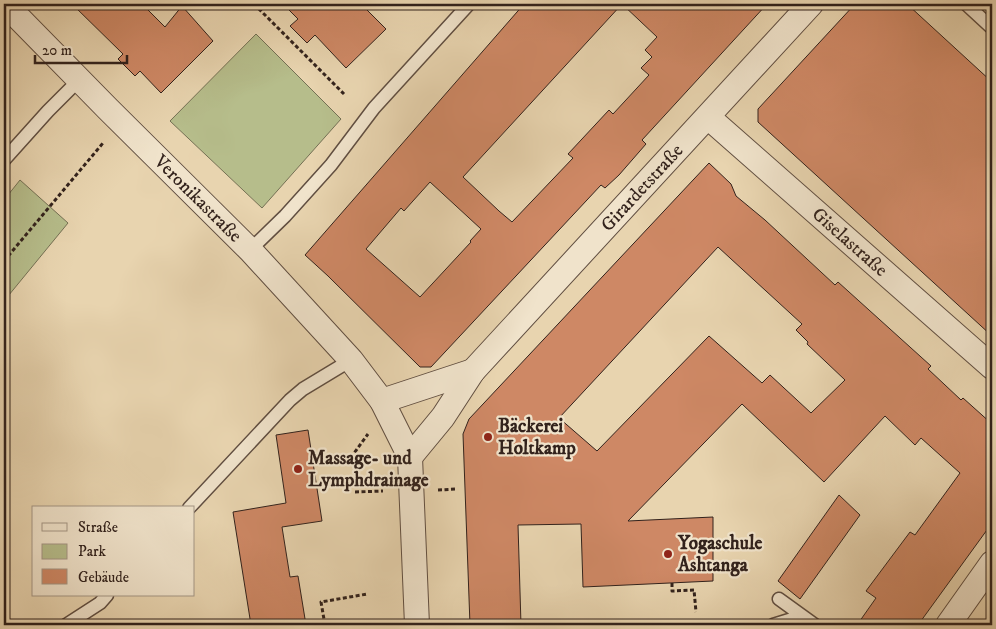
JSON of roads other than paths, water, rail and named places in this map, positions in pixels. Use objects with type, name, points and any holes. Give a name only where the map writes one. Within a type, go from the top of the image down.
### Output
[{"type":"street","name":"Veronikastraße","points":[[5,4],[250,250],[351,360],[382,401],[410,457]]},
{"type":"street","name":"Girardetstraße","points":[[410,457],[443,417],[473,371],[811,4]]},
{"type":"street","name":"Giselastraße","points":[[708,117],[992,367]]},
{"type":"street","name":"Girardetstraße","points":[[382,401],[473,371]]},
{"type":"street","points":[[410,457],[417,625]]},
{"type":"street","points":[[948,625],[992,563]]},
{"type":"lane","points":[[250,250],[285,216],[331,164],[374,108],[469,4]]},
{"type":"lane","points":[[966,4],[992,28]]},
{"type":"lane","points":[[4,160],[79,80]]},
{"type":"lane","points":[[191,506],[290,400],[351,360]]},
{"type":"lane","points":[[66,625],[100,603],[105,596]]},
{"type":"lane","points":[[779,599],[815,625]]},
{"type":"lane","points":[[773,625],[802,616]]},
{"type":"place","name":"Bäckerei Holtkamp","points":[[488,437]]},
{"type":"place","name":"Massage- und Lymphdrainage","points":[[298,469]]},
{"type":"place","name":"Yogaschule Ashtanga","points":[[668,554]]}]
